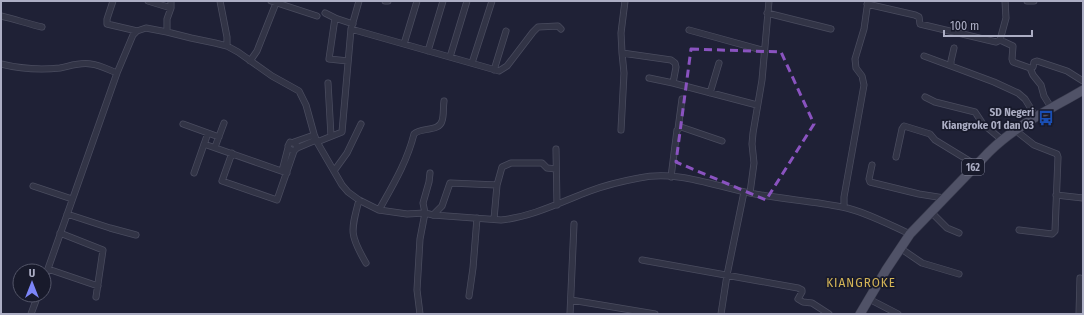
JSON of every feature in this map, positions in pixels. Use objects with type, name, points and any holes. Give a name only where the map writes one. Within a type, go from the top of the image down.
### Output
[{"type":"main road","name":"162","points":[[860,314],[910,234],[1001,139],[1083,90]]},
{"type":"street","points":[[113,1],[107,19],[108,24],[137,31]]},
{"type":"street","points":[[148,1],[171,8]]},
{"type":"street","points":[[167,32],[171,1]]},
{"type":"street","points":[[220,1],[227,38],[227,46]]},
{"type":"street","points":[[284,172],[295,147],[316,139],[342,132],[352,26],[359,1]]},
{"type":"street","points":[[404,44],[417,1]]},
{"type":"street","points":[[428,51],[443,1]]},
{"type":"street","points":[[450,57],[467,1]]},
{"type":"street","points":[[472,63],[492,1]]},
{"type":"street","points":[[621,130],[624,73],[621,33],[625,1]]},
{"type":"street","points":[[721,314],[727,275],[754,163],[752,144],[765,51],[769,1]]},
{"type":"street","points":[[1000,40],[1006,18],[1005,1]]},
{"type":"street","points":[[1027,1],[1034,1]]},
{"type":"street","points":[[250,61],[257,51],[273,2],[317,16]]},
{"type":"street","points":[[844,207],[844,197],[864,85],[862,76],[856,68],[855,59],[864,29],[868,3],[915,15],[919,18],[919,23],[981,39],[996,42],[1000,40],[1013,46],[1012,61],[1030,68],[1033,75],[1041,85],[1044,96],[1052,109]]},
{"type":"street","points":[[325,13],[352,26],[404,44],[499,71],[507,66],[538,27],[558,26],[561,29]]},
{"type":"street","points":[[767,13],[831,30]]},
{"type":"street","points":[[1,16],[27,24],[42,26]]},
{"type":"street","points":[[335,18],[329,59],[348,62]]},
{"type":"street","points":[[50,263],[132,35],[137,31],[146,28],[227,46],[272,76],[299,91],[306,105],[316,139],[348,192],[359,200],[379,210],[407,214],[425,213],[433,215],[501,220],[522,216],[557,205],[591,190],[610,184],[642,177],[671,177],[702,181],[784,200],[844,207],[910,234]]},
{"type":"street","points":[[688,30],[765,51]]},
{"type":"street","points":[[494,70],[506,31]]},
{"type":"street","points":[[950,66],[954,48]]},
{"type":"street","points":[[622,53],[672,60],[676,67],[673,83]]},
{"type":"street","points":[[924,56],[994,82],[1018,93],[1025,99],[1036,117]]},
{"type":"street","points":[[1030,68],[1033,67],[1034,62],[1037,61],[1067,71],[1083,81]]},
{"type":"street","points":[[1,64],[40,69],[64,67],[83,63],[92,64],[117,74]]},
{"type":"street","points":[[710,93],[719,63]]},
{"type":"street","points":[[649,78],[757,105]]},
{"type":"street","points":[[328,83],[331,136]]},
{"type":"street","points":[[925,97],[935,102],[975,112],[984,124],[1001,139]]},
{"type":"street","points":[[671,177],[682,99]]},
{"type":"street","points":[[379,210],[403,169],[414,134],[419,131],[438,127],[442,123],[444,102]]},
{"type":"street","points":[[215,147],[224,123]]},
{"type":"street","points":[[183,124],[219,137]]},
{"type":"street","points":[[334,171],[347,153],[361,124]]},
{"type":"street","points":[[896,157],[904,126],[930,134],[934,140],[976,165]]},
{"type":"street","points":[[678,129],[681,127],[722,141]]},
{"type":"street","points":[[1015,130],[1034,145],[1057,154],[1058,159],[1054,233],[1019,230]]},
{"type":"street","points":[[194,173],[208,133]]},
{"type":"street","points":[[204,144],[284,172]]},
{"type":"street","points":[[232,154],[222,181],[277,200],[289,144],[295,147]]},
{"type":"street","points":[[556,149],[557,205]]},
{"type":"street","points":[[494,219],[499,173],[502,167],[507,164],[542,163],[547,168],[556,169]]},
{"type":"street","points":[[872,165],[869,179],[870,182],[919,194],[944,198]]},
{"type":"street","points":[[420,314],[417,290],[420,239],[425,213],[422,203],[429,182],[430,173]]},
{"type":"street","points":[[433,215],[442,206],[450,183],[497,186]]},
{"type":"street","points":[[33,186],[72,199]]},
{"type":"street","points":[[1056,195],[1083,198]]},
{"type":"street","points":[[359,200],[352,229],[357,248],[366,263]]},
{"type":"street","points":[[931,212],[947,228],[958,234]]},
{"type":"street","points":[[67,214],[136,235]]},
{"type":"street","points":[[469,296],[477,218]]},
{"type":"street","points":[[570,314],[574,224]]},
{"type":"street","points":[[60,233],[103,250],[96,298]]},
{"type":"street","points":[[900,248],[922,263],[958,274]]},
{"type":"street","points":[[642,260],[798,288],[802,290],[798,299],[803,302],[812,303],[829,314]]},
{"type":"street","points":[[52,270],[98,286]]},
{"type":"street","points":[[1079,314],[1080,278]]},
{"type":"street","points":[[869,299],[898,314]]},
{"type":"street","points":[[571,300],[655,314]]},
{"type":"street","points":[[31,314],[35,303]]},
{"type":"highlighted area","points":[[691,49],[781,52],[814,124],[766,200],[676,162]]},
{"type":"place","name":"SD Negeri Kiangroke 01 dan 03","points":[[1046,118]]},
{"type":"district","name":"KIANGROKE","points":[[861,282]]}]
